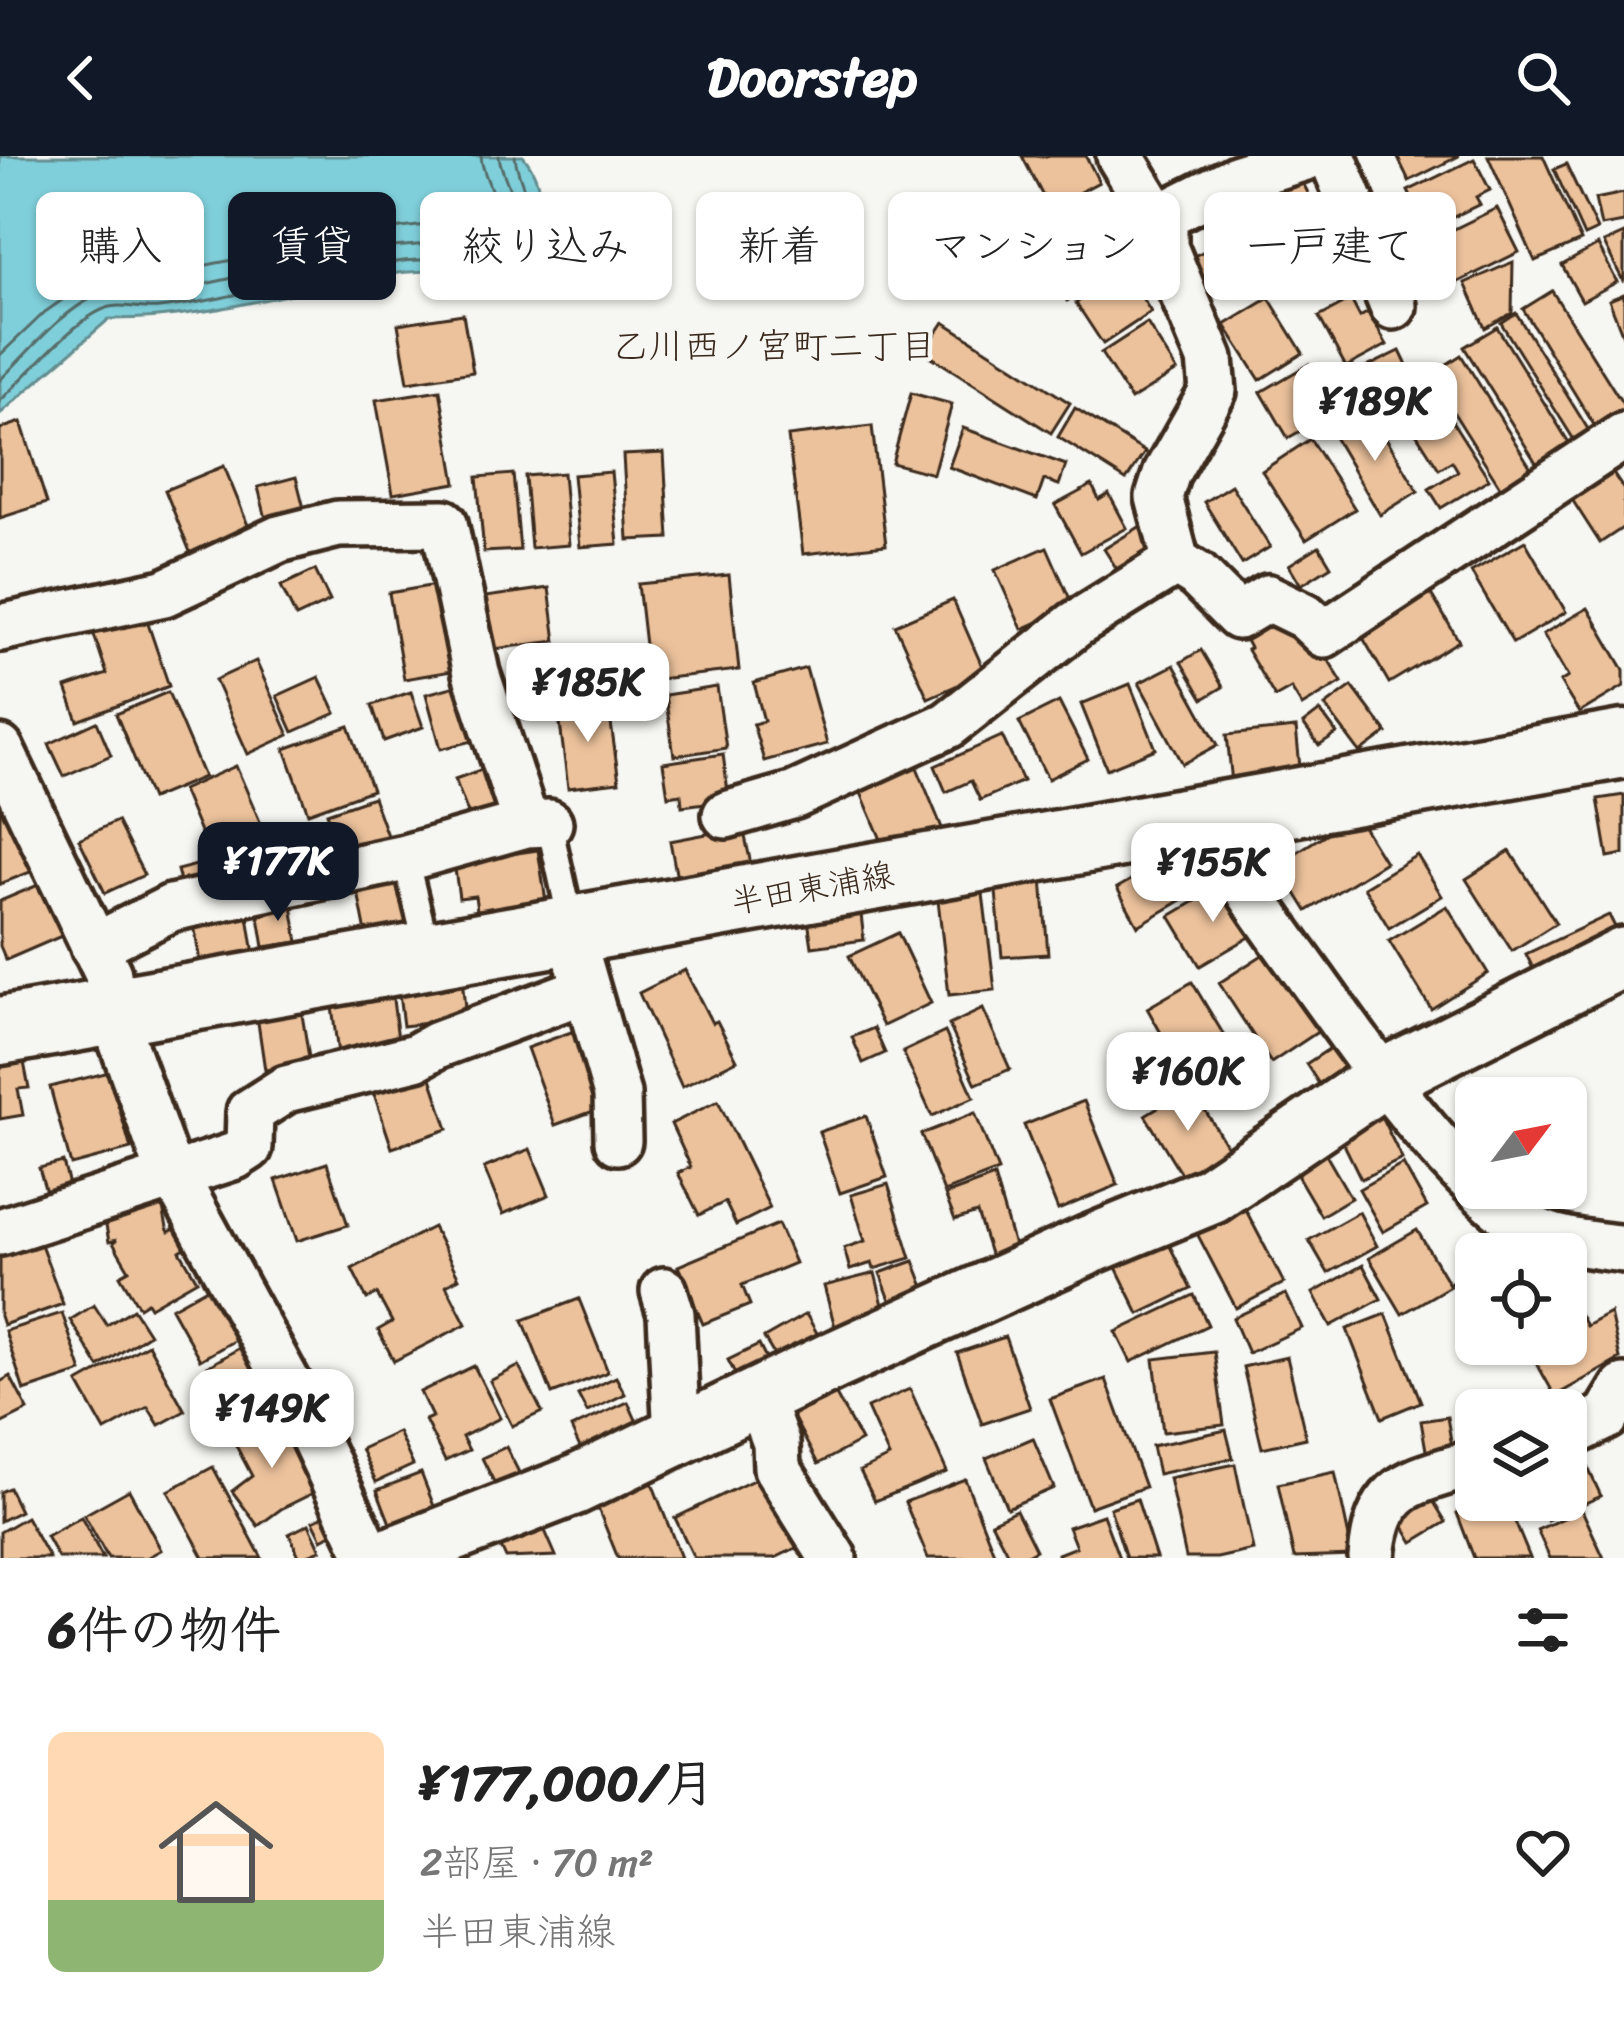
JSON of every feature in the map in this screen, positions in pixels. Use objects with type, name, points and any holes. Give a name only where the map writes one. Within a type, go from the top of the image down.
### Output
[{"type":"main road","name":"半田東浦線","points":[[0,1030],[429,953],[579,960],[1208,819],[1624,744]]},
{"type":"street","points":[[1120,156],[1142,192]]},
{"type":"street","points":[[1180,207],[1238,178],[1309,156]]},
{"type":"street","points":[[1332,156],[1393,306]]},
{"type":"street","points":[[1180,286],[1210,359],[1213,391],[1167,472],[1159,497],[1176,562],[1197,575],[1238,616],[1268,598],[1305,616],[1324,634],[1624,436]]},
{"type":"street","points":[[0,628],[164,593],[279,539],[338,524],[444,523],[476,673],[537,823],[404,858],[171,908],[94,947]]},
{"type":"street","points":[[726,815],[795,795],[948,725],[1076,624],[1176,562]]},
{"type":"street","points":[[0,749],[108,974],[111,1010],[163,1155],[294,1395],[364,1544],[377,1558]]},
{"type":"street","points":[[1208,819],[1232,870],[1383,1078],[1455,1164]]},
{"type":"street","points":[[387,1558],[572,1486],[1089,1244],[1210,1195],[1383,1078],[1624,956]]},
{"type":"street","points":[[0,1232],[176,1178],[249,1147],[250,1112],[286,1089],[416,1057],[579,960],[617,1094],[618,1141]]},
{"type":"street","points":[[1501,1209],[1543,1238],[1624,1249]]},
{"type":"street","points":[[664,1291],[671,1314],[677,1438]]},
{"type":"street","points":[[1587,1426],[1607,1416],[1624,1388]]},
{"type":"street","points":[[759,1397],[776,1443],[777,1468],[833,1558]]},
{"type":"street","points":[[1372,1558],[1375,1522],[1386,1503],[1406,1485],[1455,1469]]},
{"type":"lane","points":[[537,823],[579,960]]},
{"type":"lane","points":[[404,858],[429,953]]},
{"type":"water","points":[[0,156],[523,156],[532,169],[539,192],[420,192],[420,272],[396,273],[396,192],[228,192],[228,300],[263,300],[182,314],[109,319],[0,414]]},
{"type":"building","points":[[1022,156],[1086,156],[1099,182],[1080,192],[1041,192]]},
{"type":"building","points":[[1397,156],[1459,156],[1409,181]]},
{"type":"building","points":[[1488,156],[1543,156],[1581,241],[1535,261]]},
{"type":"building","points":[[1474,159],[1490,190],[1476,197],[1480,204],[1456,216],[1456,192],[1408,191]]},
{"type":"building","points":[[1566,164],[1597,230],[1584,236],[1554,169]]},
{"type":"building","points":[[1299,175],[1308,192],[1265,192]]},
{"type":"building","points":[[1624,193],[1624,222],[1601,226],[1595,199]]},
{"type":"building","points":[[1497,208],[1519,252],[1456,283],[1456,228]]},
{"type":"building","points":[[1624,234],[1624,280],[1623,281],[1604,243]]},
{"type":"building","points":[[1598,245],[1617,282],[1582,301],[1562,265]]},
{"type":"building","points":[[1204,251],[1204,296],[1195,300],[1180,263]]},
{"type":"building","points":[[1513,262],[1512,313],[1485,328],[1465,283]]},
{"type":"building","points":[[1552,291],[1624,406],[1624,424],[1602,438],[1523,309]]},
{"type":"building","points":[[1624,294],[1624,338],[1609,300]]},
{"type":"building","points":[[1143,300],[1151,312],[1103,344],[1076,303]]},
{"type":"building","points":[[1270,300],[1303,353],[1260,380],[1225,325]]},
{"type":"building","points":[[1351,300],[1360,317],[1368,312],[1387,345],[1346,367],[1319,317]]},
{"type":"building","points":[[1516,313],[1596,442],[1581,451],[1501,323]]},
{"type":"building","points":[[463,314],[473,372],[408,382],[398,324]]},
{"type":"building","points":[[944,322],[1070,403],[1051,433],[924,352]]},
{"type":"building","points":[[1147,323],[1177,371],[1131,400],[1101,353]]},
{"type":"building","points":[[1497,327],[1578,457],[1545,477],[1464,347]]},
{"type":"building","points":[[1400,351],[1417,386],[1379,405],[1361,370]]},
{"type":"building","points":[[1461,355],[1541,484],[1511,504],[1430,375]]},
{"type":"building","points":[[1309,364],[1337,410],[1288,438],[1261,392]]},
{"type":"building","points":[[1431,388],[1489,479],[1441,508],[1429,489],[1458,471],[1452,461],[1439,469],[1400,408]]},
{"type":"building","points":[[440,390],[456,483],[393,494],[376,400]]},
{"type":"building","points":[[911,393],[952,404],[933,474],[892,463]]},
{"type":"building","points":[[1075,408],[1145,452],[1126,480],[1058,437]]},
{"type":"building","points":[[1361,413],[1376,438],[1383,433],[1418,491],[1380,515],[1331,432]]},
{"type":"building","points":[[21,422],[47,503],[0,518],[0,429]]},
{"type":"building","points":[[872,426],[886,545],[803,554],[788,436]]},
{"type":"building","points":[[963,428],[1066,465],[1059,485],[1044,480],[1037,500],[949,467]]},
{"type":"building","points":[[1310,439],[1355,509],[1306,540],[1262,471]]},
{"type":"building","points":[[664,453],[669,538],[628,540],[623,455]]},
{"type":"building","points":[[1604,460],[1624,490],[1624,527],[1600,543],[1564,487]]},
{"type":"building","points":[[224,466],[256,545],[197,569],[165,490]]},
{"type":"building","points":[[611,472],[618,544],[580,547],[573,475]]},
{"type":"building","points":[[563,473],[569,545],[531,548],[525,476]]},
{"type":"building","points":[[513,474],[520,550],[484,552],[477,477]]},
{"type":"building","points":[[296,477],[307,520],[269,530],[258,487]]},
{"type":"building","points":[[1092,485],[1099,500],[1109,494],[1127,528],[1081,553],[1055,505]]},
{"type":"building","points":[[1231,485],[1270,547],[1242,564],[1204,502]]},
{"type":"building","points":[[1144,524],[1166,560],[1127,585],[1104,549]]},
{"type":"building","points":[[1525,541],[1566,612],[1513,643],[1471,572]]},
{"type":"building","points":[[1319,546],[1331,566],[1301,585],[1289,565]]},
{"type":"building","points":[[1047,547],[1073,606],[1022,629],[995,570]]},
{"type":"building","points":[[315,570],[330,601],[296,617],[281,586]]},
{"type":"building","points":[[729,575],[739,670],[649,680],[638,584]]},
{"type":"building","points":[[453,582],[469,668],[404,679],[389,593]]},
{"type":"building","points":[[549,588],[556,641],[478,651],[471,599]]},
{"type":"building","points":[[1431,594],[1459,641],[1389,683],[1362,636]]},
{"type":"building","points":[[953,600],[985,673],[928,698],[895,625]]},
{"type":"building","points":[[142,606],[169,686],[78,721],[66,688],[107,674],[90,623]]},
{"type":"building","points":[[1588,608],[1624,670],[1624,686],[1579,713],[1560,682],[1568,677],[1543,634]]},
{"type":"building","points":[[1278,614],[1315,638],[1342,682],[1302,706],[1291,688],[1275,697],[1243,635]]},
{"type":"building","points":[[1201,650],[1223,687],[1203,699],[1181,662]]},
{"type":"building","points":[[256,661],[289,735],[248,754],[215,680]]},
{"type":"building","points":[[1174,665],[1218,745],[1183,764],[1139,683]]},
{"type":"building","points":[[806,668],[827,744],[764,761],[753,724],[764,721],[754,683]]},
{"type":"building","points":[[319,677],[336,713],[293,732],[277,696]]},
{"type":"building","points":[[474,681],[489,737],[441,749],[426,694]]},
{"type":"building","points":[[1130,684],[1156,749],[1107,769],[1081,704]]},
{"type":"building","points":[[1352,686],[1387,733],[1360,753],[1325,706]]},
{"type":"building","points":[[717,687],[726,748],[674,756],[665,695]]},
{"type":"building","points":[[168,692],[204,777],[151,799],[116,714]]},
{"type":"building","points":[[411,692],[423,727],[384,741],[372,705]]},
{"type":"building","points":[[608,701],[619,782],[568,788],[558,707]]},
{"type":"building","points":[[1059,702],[1088,759],[1048,779],[1019,722]]},
{"type":"building","points":[[1320,711],[1337,734],[1319,746],[1303,724]]},
{"type":"building","points":[[97,722],[111,755],[64,776],[49,744]]},
{"type":"building","points":[[349,726],[372,790],[308,813],[285,749]]},
{"type":"building","points":[[1296,728],[1301,777],[1232,783],[1227,735]]},
{"type":"building","points":[[1002,736],[1023,781],[980,800],[971,781],[946,792],[935,766]]},
{"type":"building","points":[[723,754],[729,800],[682,806],[681,794],[668,796],[663,763]]},
{"type":"building","points":[[500,763],[517,808],[472,824],[455,779]]},
{"type":"building","points":[[916,765],[942,828],[886,851],[859,788]]},
{"type":"building","points":[[236,766],[280,868],[185,899],[177,870],[212,861],[182,790]]},
{"type":"building","points":[[1624,795],[1624,854],[1608,857],[1598,799]]},
{"type":"building","points":[[373,797],[389,841],[333,861],[323,834],[333,830],[327,813]]},
{"type":"building","points":[[11,801],[38,869],[0,884],[0,805]]},
{"type":"building","points":[[1356,815],[1385,862],[1307,911],[1278,864]]},
{"type":"building","points":[[117,821],[144,875],[105,893],[79,839]]},
{"type":"building","points":[[743,827],[752,869],[678,884],[670,841]]},
{"type":"building","points":[[538,850],[547,908],[478,917],[475,896],[459,898],[454,862]]},
{"type":"building","points":[[1510,851],[1556,923],[1512,951],[1466,879]]},
{"type":"building","points":[[1417,855],[1442,896],[1389,928],[1364,887]]},
{"type":"building","points":[[1166,860],[1187,897],[1138,926],[1117,888]]},
{"type":"building","points":[[398,875],[408,925],[366,933],[356,882]]},
{"type":"building","points":[[981,878],[995,990],[949,995],[936,883]]},
{"type":"building","points":[[1042,878],[1048,954],[1002,957],[995,881]]},
{"type":"building","points":[[43,883],[73,931],[6,960],[0,946],[0,901]]},
{"type":"building","points":[[1226,883],[1255,934],[1200,966],[1170,916]]},
{"type":"building","points":[[291,900],[298,942],[264,947],[257,905]]},
{"type":"building","points":[[860,906],[864,940],[812,947],[807,913]]},
{"type":"building","points":[[1447,906],[1488,973],[1431,1009],[1389,941]]},
{"type":"building","points":[[1609,915],[1620,937],[1537,977],[1526,954]]},
{"type":"building","points":[[248,916],[255,960],[201,969],[194,924]]},
{"type":"building","points":[[898,933],[931,1003],[883,1026],[849,956]]},
{"type":"building","points":[[1267,952],[1319,1031],[1271,1063],[1219,983]]},
{"type":"building","points":[[685,970],[737,1060],[682,1087],[639,993]]},
{"type":"building","points":[[462,978],[466,1018],[403,1026],[398,986]]},
{"type":"building","points":[[1192,982],[1237,1057],[1195,1083],[1147,1008]]},
{"type":"building","points":[[391,984],[399,1047],[338,1054],[330,991]]},
{"type":"building","points":[[300,1002],[310,1064],[265,1070],[256,1009]]},
{"type":"building","points":[[983,1009],[1010,1069],[976,1084],[949,1025]]},
{"type":"building","points":[[874,1028],[885,1053],[863,1063],[852,1037]]},
{"type":"building","points":[[574,1031],[602,1108],[555,1125],[527,1048]]},
{"type":"building","points":[[945,1032],[974,1097],[932,1116],[903,1052]]},
{"type":"building","points":[[1335,1045],[1353,1071],[1323,1090],[1306,1064]]},
{"type":"building","points":[[23,1057],[29,1088],[18,1089],[23,1115],[0,1119],[0,1061]]},
{"type":"building","points":[[428,1069],[448,1129],[392,1148],[372,1088]]},
{"type":"building","points":[[109,1072],[131,1149],[71,1165],[50,1087]]},
{"type":"building","points":[[1191,1087],[1231,1153],[1185,1180],[1145,1115]]},
{"type":"building","points":[[718,1101],[770,1208],[736,1225],[725,1202],[699,1215],[678,1173],[691,1167],[671,1124]]},
{"type":"building","points":[[1084,1101],[1118,1185],[1058,1210],[1024,1125]]},
{"type":"building","points":[[1378,1110],[1402,1159],[1361,1179],[1337,1130]]},
{"type":"building","points":[[975,1113],[998,1171],[944,1192],[921,1134]]},
{"type":"building","points":[[866,1116],[887,1177],[840,1193],[819,1132]]},
{"type":"building","points":[[530,1149],[549,1195],[503,1214],[484,1168]]},
{"type":"building","points":[[1325,1153],[1351,1198],[1321,1216],[1294,1170]]},
{"type":"building","points":[[63,1162],[71,1193],[48,1199],[39,1168]]},
{"type":"building","points":[[327,1163],[348,1225],[297,1241],[276,1180]]},
{"type":"building","points":[[1403,1164],[1427,1207],[1383,1232],[1359,1189]]},
{"type":"building","points":[[994,1177],[1015,1249],[991,1257],[977,1213],[955,1220],[945,1195]]},
{"type":"building","points":[[888,1184],[911,1258],[874,1269],[872,1263],[850,1270],[844,1248],[865,1241],[851,1195]]},
{"type":"building","points":[[160,1193],[167,1228],[169,1232],[177,1228],[188,1246],[180,1251],[197,1280],[150,1307],[147,1302],[139,1307],[120,1275],[129,1270],[113,1243],[117,1240],[109,1242],[102,1204]]},
{"type":"building","points":[[1240,1199],[1284,1283],[1236,1308],[1192,1224]]},
{"type":"building","points":[[1359,1212],[1377,1246],[1328,1273],[1309,1240]]},
{"type":"building","points":[[778,1224],[795,1263],[742,1285],[750,1305],[703,1324],[678,1266]]},
{"type":"building","points":[[433,1227],[459,1278],[446,1285],[466,1324],[394,1361],[378,1330],[392,1322],[377,1294],[367,1299],[352,1269]]},
{"type":"building","points":[[35,1228],[63,1304],[3,1325],[0,1240]]},
{"type":"building","points":[[1162,1230],[1191,1289],[1139,1314],[1110,1255]]},
{"type":"building","points":[[1417,1230],[1450,1286],[1402,1314],[1369,1258]]},
{"type":"building","points":[[914,1261],[926,1292],[892,1305],[880,1273]]},
{"type":"building","points":[[1363,1265],[1381,1299],[1331,1326],[1313,1293]]},
{"type":"building","points":[[875,1273],[885,1313],[835,1327],[824,1286]]},
{"type":"building","points":[[214,1284],[244,1335],[200,1360],[171,1308]]},
{"type":"building","points":[[1286,1294],[1302,1328],[1248,1353],[1233,1318]]},
{"type":"building","points":[[1194,1295],[1208,1325],[1131,1362],[1116,1332]]},
{"type":"building","points":[[579,1299],[608,1372],[552,1394],[523,1320]]},
{"type":"building","points":[[94,1305],[107,1325],[133,1309],[149,1334],[99,1367],[70,1320]]},
{"type":"building","points":[[62,1313],[82,1372],[24,1391],[5,1331]]},
{"type":"building","points":[[1610,1313],[1620,1359],[1567,1389],[1551,1389],[1538,1365],[1587,1365],[1587,1325]]},
{"type":"building","points":[[806,1314],[821,1340],[780,1365],[764,1338]]},
{"type":"building","points":[[1386,1314],[1421,1402],[1382,1418],[1347,1329]]},
{"type":"building","points":[[1005,1337],[1030,1408],[982,1424],[957,1353]]},
{"type":"building","points":[[148,1344],[185,1411],[159,1425],[148,1407],[105,1431],[78,1383]]},
{"type":"building","points":[[246,1344],[274,1396],[236,1417],[207,1367]]},
{"type":"building","points":[[759,1345],[770,1367],[739,1381],[728,1360]]},
{"type":"building","points":[[1214,1352],[1224,1425],[1163,1432],[1154,1359]]},
{"type":"building","points":[[1287,1357],[1306,1438],[1262,1448],[1243,1367]]},
{"type":"building","points":[[474,1366],[500,1418],[462,1437],[469,1450],[445,1461],[425,1420],[432,1417],[420,1392]]},
{"type":"building","points":[[519,1366],[542,1412],[512,1426],[490,1381]]},
{"type":"building","points":[[10,1376],[28,1410],[0,1424],[0,1382]]},
{"type":"building","points":[[616,1377],[625,1394],[587,1412],[578,1395]]},
{"type":"building","points":[[1106,1379],[1145,1487],[1090,1507],[1050,1399]]},
{"type":"building","points":[[833,1389],[861,1441],[818,1464],[790,1411]]},
{"type":"building","points":[[910,1389],[947,1472],[875,1501],[860,1471],[889,1457],[867,1408]]},
{"type":"building","points":[[628,1402],[644,1438],[587,1463],[571,1428]]},
{"type":"building","points":[[282,1416],[319,1490],[258,1526],[232,1491],[252,1476],[233,1440]]},
{"type":"building","points":[[1447,1417],[1454,1458],[1428,1462],[1421,1421]]},
{"type":"building","points":[[1226,1430],[1233,1458],[1158,1474],[1152,1446]]},
{"type":"building","points":[[398,1432],[413,1465],[376,1482],[361,1449]]},
{"type":"building","points":[[1033,1438],[1054,1488],[1007,1508],[986,1458]]},
{"type":"building","points":[[506,1447],[525,1484],[501,1496],[482,1458]]},
{"type":"building","points":[[1235,1464],[1253,1550],[1217,1558],[1186,1558],[1169,1478]]},
{"type":"building","points":[[1587,1466],[1601,1496],[1587,1502]]},
{"type":"building","points":[[213,1467],[262,1558],[204,1558],[168,1491]]},
{"type":"building","points":[[770,1472],[804,1544],[775,1558],[694,1558],[675,1518]]},
{"type":"building","points":[[1335,1472],[1353,1556],[1294,1558],[1278,1484]]},
{"type":"building","points":[[421,1473],[439,1519],[395,1536],[377,1490]]},
{"type":"building","points":[[965,1479],[996,1558],[928,1558],[905,1502]]},
{"type":"building","points":[[651,1480],[681,1558],[618,1558],[595,1501]]},
{"type":"building","points":[[9,1488],[20,1511],[0,1521],[0,1492]]},
{"type":"building","points":[[1426,1489],[1446,1522],[1413,1542],[1393,1508]]},
{"type":"building","points":[[129,1490],[161,1550],[146,1558],[108,1558],[84,1515]]},
{"type":"building","points":[[1137,1499],[1156,1558],[1126,1558],[1110,1508]]},
{"type":"building","points":[[1016,1510],[1036,1550],[1010,1558],[991,1522]]},
{"type":"building","points":[[330,1513],[339,1530],[322,1539],[313,1521]]},
{"type":"building","points":[[1103,1515],[1119,1558],[1059,1558],[1058,1554],[1076,1547],[1068,1527]]},
{"type":"building","points":[[26,1517],[49,1558],[0,1558],[0,1532]]},
{"type":"building","points":[[81,1517],[103,1558],[58,1558],[46,1536]]},
{"type":"building","points":[[539,1517],[556,1556],[506,1558],[496,1536]]},
{"type":"building","points":[[1460,1521],[1515,1521],[1530,1558],[1474,1558]]},
{"type":"building","points":[[1557,1521],[1587,1521],[1604,1558],[1550,1558],[1537,1530]]},
{"type":"building","points":[[309,1524],[321,1550],[300,1558],[289,1534]]},
{"type":"district","name":"乙川西ノ宮町二丁目","points":[[774,346]]}]
